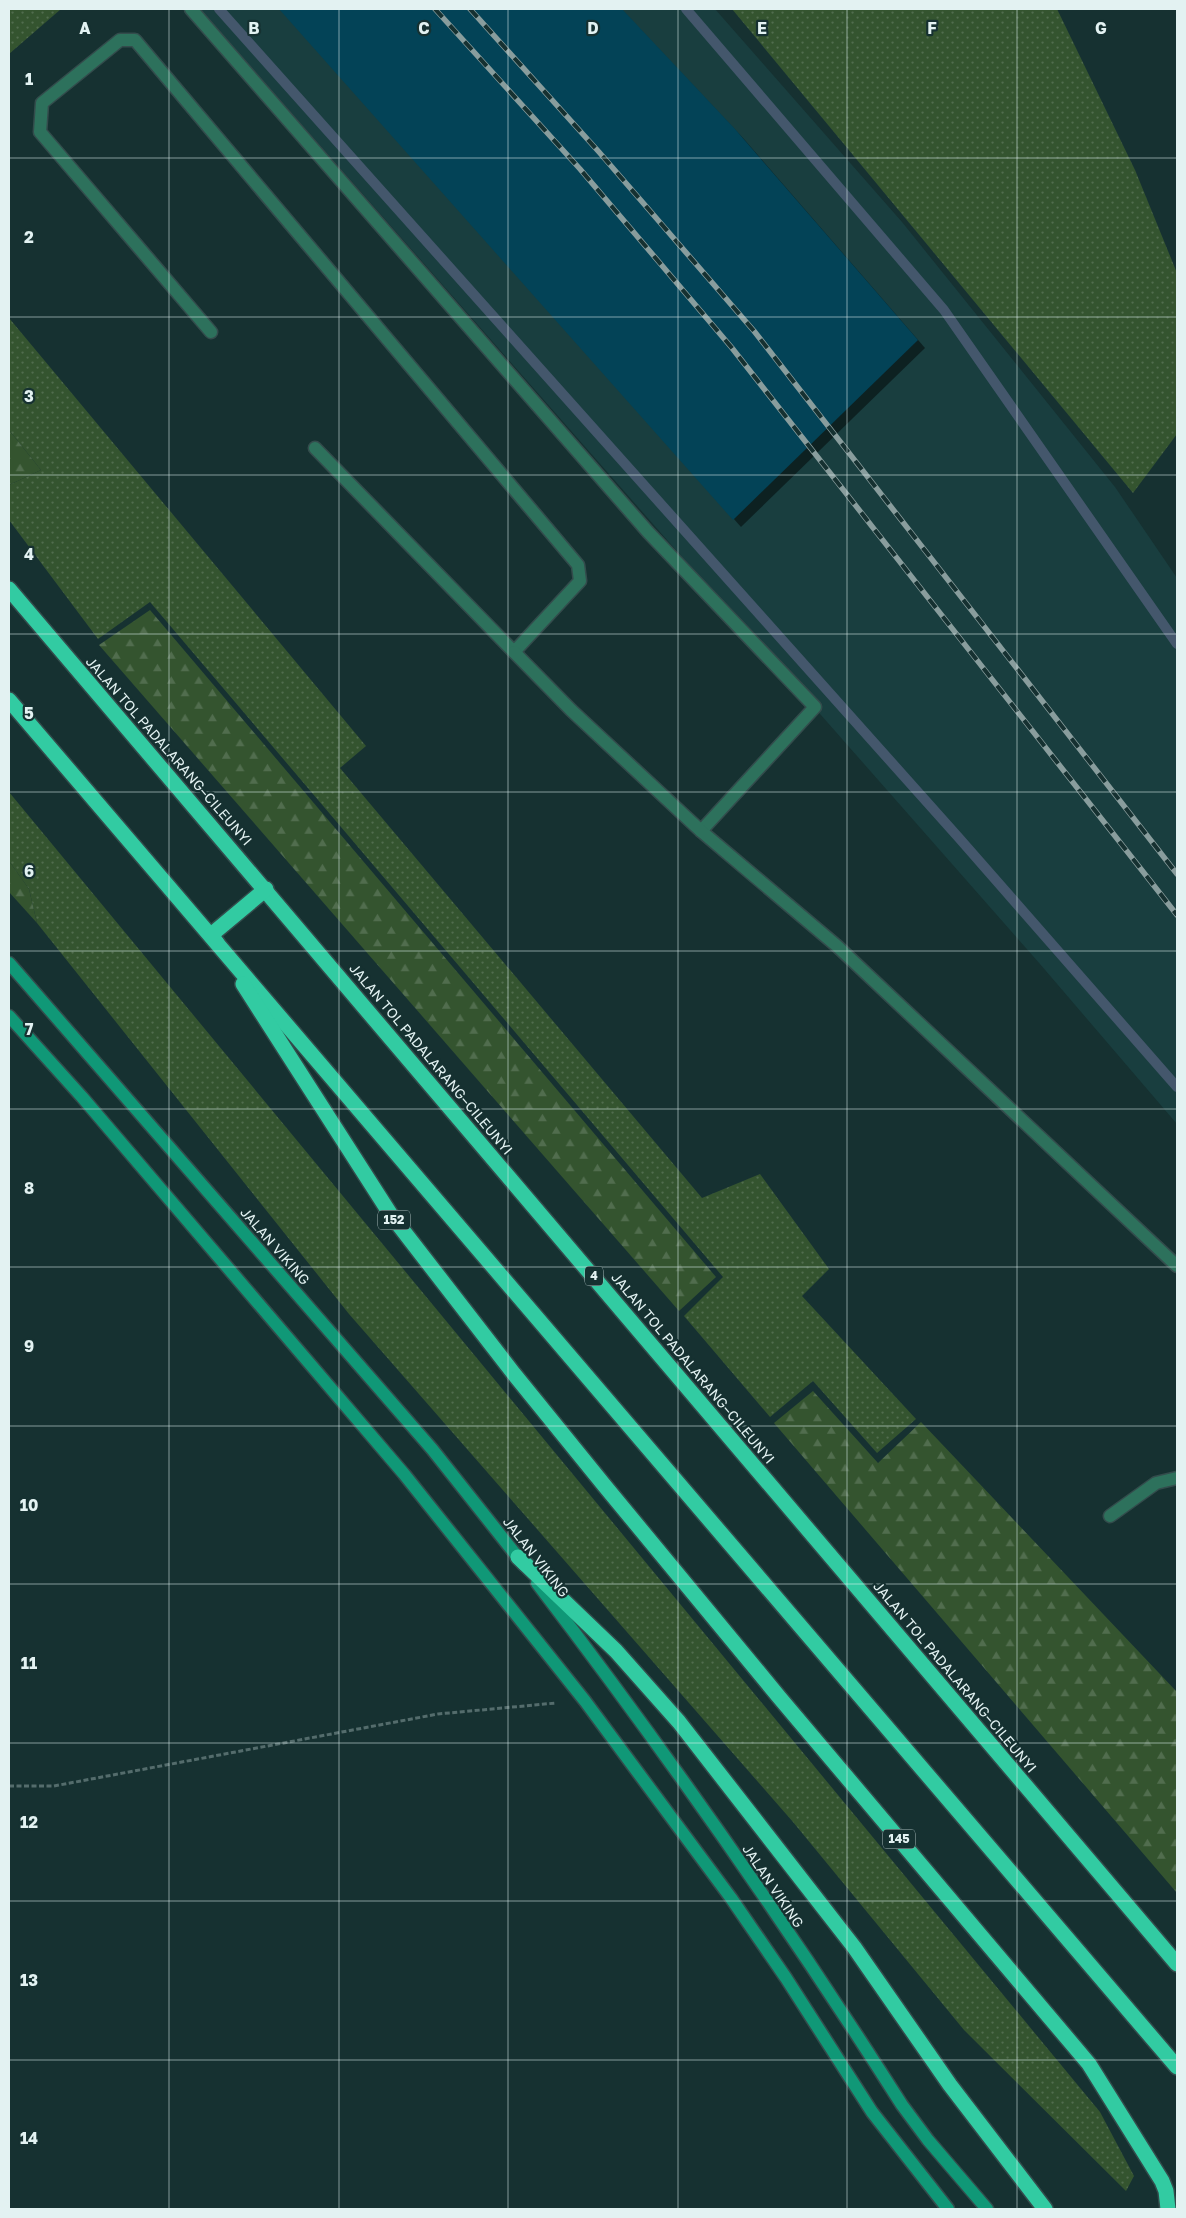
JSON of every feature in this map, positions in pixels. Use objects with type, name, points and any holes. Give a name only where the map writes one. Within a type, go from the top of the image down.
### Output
[{"type":"highway","name":"JALAN TOL PADALARANG–CILEUNYI","points":[[9,589],[1177,1964]]},
{"type":"highway","points":[[9,700],[212,935],[1177,2067]]},
{"type":"highway","points":[[212,935],[266,890]]},
{"type":"highway","name":"152","points":[[212,935],[391,1215],[514,1374],[604,1485]]},
{"type":"highway","name":"145","points":[[604,1485],[779,1697],[1089,2064],[1162,2181],[1166,2191],[1168,2209]]},
{"type":"highway","points":[[518,1557],[616,1651],[679,1722],[854,1947],[950,2085],[1045,2209]]},
{"type":"street","name":"JALAN VIKING","points":[[9,963],[432,1449],[518,1557],[619,1690],[749,1875],[902,2105],[928,2140],[987,2209]]},
{"type":"street","points":[[9,1016],[89,1105],[397,1467],[586,1701],[731,1898],[786,1978],[872,2112],[948,2209]]},
{"type":"lane","points":[[191,9],[648,532],[815,707],[701,831]]},
{"type":"lane","points":[[211,332],[40,132],[42,102],[120,40],[135,40],[578,566],[580,581],[514,652]]},
{"type":"lane","points":[[315,448],[570,710],[701,831],[837,946],[1177,1266]]},
{"type":"lane","points":[[1110,1516],[1156,1483],[1177,1478]]},
{"type":"path","points":[[9,1786],[54,1786],[438,1714],[586,1701]]},
{"type":"shaded area","points":[[200,9],[715,9],[902,222],[1115,487],[1177,578],[1177,1124],[1040,964]]},
{"type":"green space","points":[[9,9],[61,9],[9,54]]},
{"type":"green space","points":[[732,9],[1057,9],[1135,170],[1177,273],[1177,434],[1133,493]]},
{"type":"green space","points":[[9,318],[366,746],[340,768],[702,1198],[760,1174],[829,1269],[802,1296],[916,1419],[877,1453],[813,1381],[770,1417],[684,1316],[723,1277],[150,602],[98,639],[9,520],[9,485],[41,470],[9,430]]},
{"type":"green space","points":[[9,430],[41,470],[9,485]]},
{"type":"green space","points":[[150,610],[716,1277],[679,1311],[99,645]]},
{"type":"green space","points":[[9,792],[1100,2112],[1134,2176],[1126,2191],[964,2030],[793,1822],[349,1314],[37,923],[29,889],[9,861]]},
{"type":"green space","points":[[9,861],[29,889],[37,923],[9,892]]},
{"type":"green space","points":[[813,1391],[878,1463],[921,1422],[1177,1692],[1177,1893],[774,1423]]},
{"type":"building","points":[[279,9],[622,9],[735,129],[918,340],[733,520]]},
{"type":"waterway","points":[[219,9],[959,838],[1177,1087]]},
{"type":"waterway","points":[[686,9],[944,310],[1177,644]]},
{"type":"railway","points":[[435,9],[580,169],[732,348],[1177,915]]},
{"type":"railway","points":[[470,9],[599,152],[754,331],[1177,874]]}]
